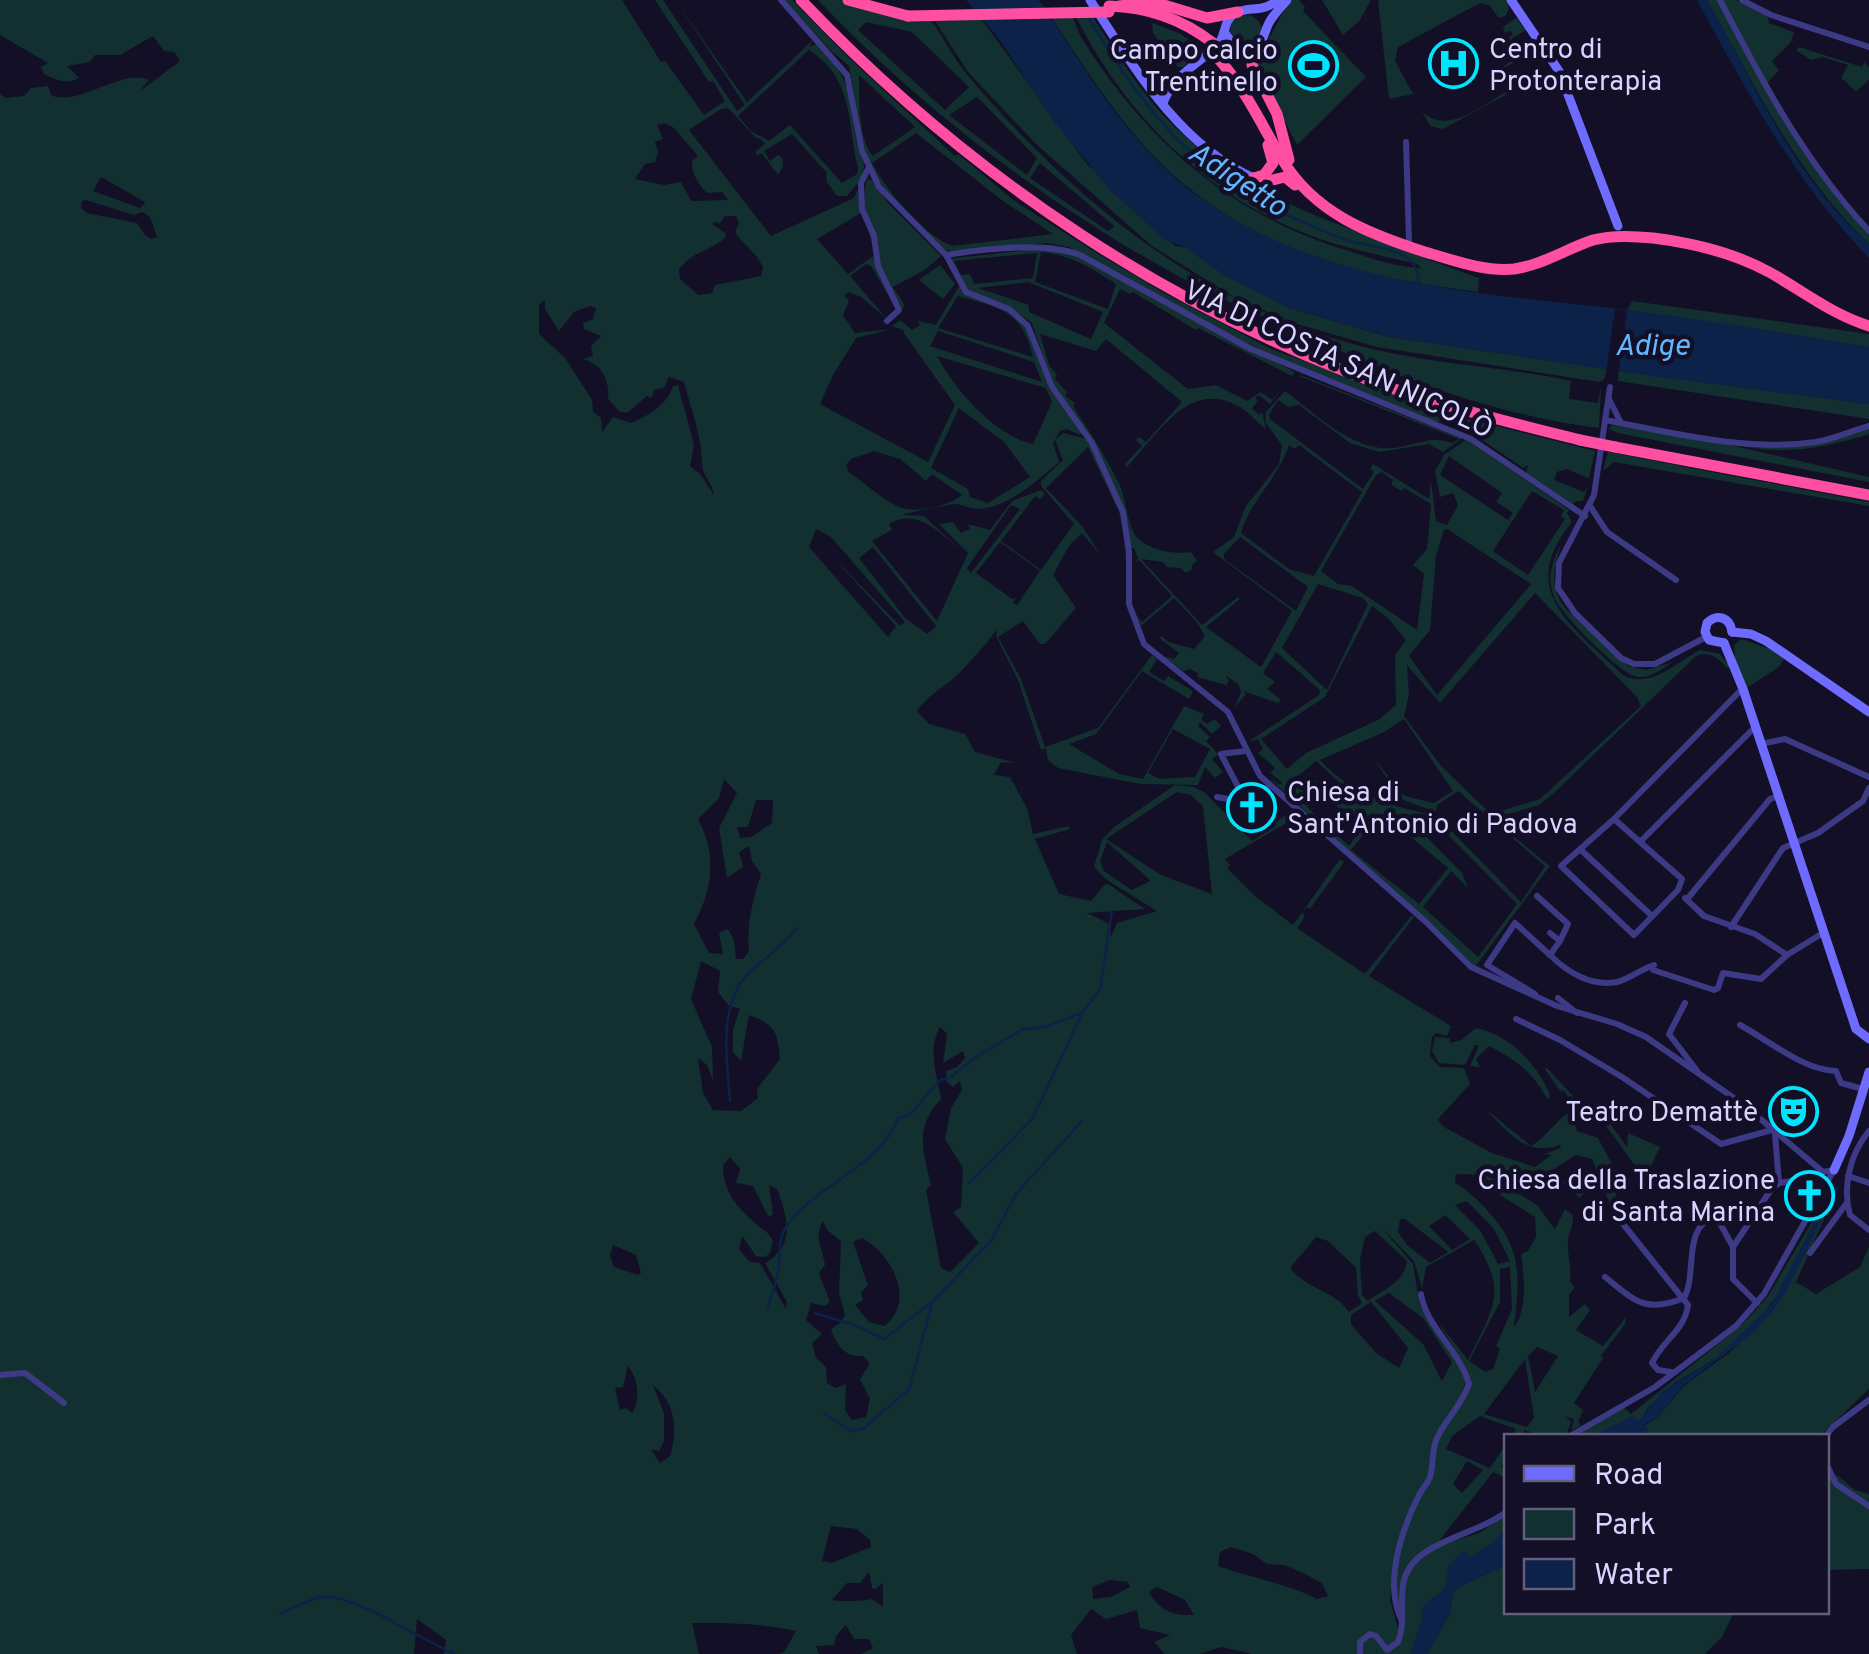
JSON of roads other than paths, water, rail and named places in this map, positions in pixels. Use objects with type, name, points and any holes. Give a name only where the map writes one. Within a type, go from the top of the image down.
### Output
[{"type":"highway","points":[[801,0],[876,75],[990,170],[1090,241],[1247,328],[1393,388],[1492,418],[1869,492]]},
{"type":"highway","points":[[810,0],[880,69],[996,167],[1096,236],[1170,280],[1249,321],[1394,380],[1581,436]]},
{"type":"highway","points":[[848,0],[908,12],[1113,8],[1154,2],[1207,18],[1244,11]]},
{"type":"highway","points":[[866,0],[908,12]]},
{"type":"highway","points":[[1113,8],[1156,20],[1219,50],[1257,97],[1302,177],[1340,212],[1372,229],[1483,266],[1522,263],[1619,230],[1693,242],[1734,253],[1772,270],[1869,324]]},
{"type":"highway","points":[[1256,49],[1252,60],[1254,72],[1272,100],[1289,160]]},
{"type":"highway","points":[[1219,50],[1284,164],[1324,206]]},
{"type":"highway","points":[[1254,178],[1264,175],[1273,163],[1257,113]]},
{"type":"highway","points":[[1254,178],[1264,182],[1285,177],[1310,200],[1369,234],[1483,266],[1524,267],[1598,239],[1650,238],[1702,247],[1748,262],[1840,316],[1869,324]]},
{"type":"street","points":[[780,0],[847,75],[868,169],[894,206],[946,255],[966,292],[1008,309],[1028,326],[1052,387],[1092,443],[1123,512],[1129,552],[1129,604],[1144,644],[1228,712],[1238,728],[1244,752],[1260,776],[1426,922],[1471,968],[1557,1002]]},
{"type":"street","points":[[1090,0],[1163,103],[1202,144],[1254,178]]},
{"type":"street","points":[[1152,91],[1172,84],[1219,50],[1229,19],[1244,11],[1260,11],[1278,0]]},
{"type":"street","points":[[1219,50],[1256,49],[1287,0]]},
{"type":"street","points":[[1511,0],[1564,83],[1619,230]]},
{"type":"street","points":[[1720,0],[1803,150],[1869,230]]},
{"type":"street","points":[[1742,0],[1770,15],[1869,47]]},
{"type":"street","points":[[1244,11],[1261,17],[1266,29]]},
{"type":"street","points":[[1219,50],[1225,34]]},
{"type":"street","points":[[1163,103],[1172,84]]},
{"type":"street","points":[[1406,142],[1409,241]]},
{"type":"street","points":[[868,169],[860,183],[862,209],[875,240],[878,266],[899,310],[887,321]]},
{"type":"street","name":"VIA DI COSTA SAN NICOLÒ","points":[[946,255],[1038,246],[1066,249],[1251,349],[1470,438],[1585,516]]},
{"type":"street","points":[[1610,387],[1590,506],[1557,570],[1558,588],[1575,613],[1622,658],[1642,666],[1665,660],[1706,637]]},
{"type":"street","points":[[1609,398],[1622,424]]},
{"type":"street","points":[[1606,420],[1730,442],[1775,445],[1826,440],[1869,426]]},
{"type":"street","points":[[1590,506],[1607,532],[1676,580]]},
{"type":"street","points":[[1706,637],[1706,626],[1717,617],[1728,621],[1732,632]]},
{"type":"street","points":[[1706,637],[1715,644],[1724,643],[1732,632]]},
{"type":"street","points":[[1732,632],[1766,641],[1869,712]]},
{"type":"street","points":[[1724,643],[1743,688],[1856,1029],[1869,1038]]},
{"type":"street","points":[[1614,819],[1682,879],[1678,890],[1634,934],[1562,868],[1743,688]]},
{"type":"street","points":[[1641,841],[1754,727]]},
{"type":"street","points":[[1760,744],[1785,739],[1869,777]]},
{"type":"street","points":[[1217,797],[1240,808],[1247,804],[1220,754],[1244,752]]},
{"type":"street","points":[[1264,806],[1259,795],[1270,784]]},
{"type":"street","points":[[1731,926],[1783,848],[1818,833],[1863,801],[1869,788]]},
{"type":"street","points":[[1688,898],[1770,799],[1778,796]]},
{"type":"street","points":[[1581,850],[1652,916]]},
{"type":"street","points":[[1678,890],[1694,908],[1760,937],[1787,955]]},
{"type":"street","points":[[1537,896],[1568,924],[1550,955]]},
{"type":"street","points":[[1823,933],[1787,955],[1760,979],[1722,973],[1714,990],[1652,967],[1618,982],[1594,982],[1568,971],[1515,924],[1487,964],[1577,1014],[1634,1030],[1744,1105],[1828,1171]]},
{"type":"street","points":[[1550,933],[1560,941]]},
{"type":"street","points":[[1685,1003],[1668,1034],[1698,1072]]},
{"type":"street","points":[[1516,1019],[1622,1077],[1721,1144],[1774,1131]]},
{"type":"street","points":[[1740,1025],[1787,1053],[1827,1071],[1836,1071],[1841,1083],[1863,1089]]},
{"type":"street","points":[[1573,1434],[1655,1387],[1723,1337],[1758,1302],[1828,1171],[1861,1131],[1863,1089],[1869,1072]]},
{"type":"street","points":[[1774,1131],[1780,1183]]},
{"type":"street","points":[[1852,1146],[1846,1203],[1850,1215],[1869,1230]]},
{"type":"street","points":[[1733,1247],[1770,1191],[1780,1183],[1828,1171]]},
{"type":"street","points":[[1848,1176],[1869,1183]]},
{"type":"street","points":[[1810,1253],[1846,1203]]},
{"type":"street","points":[[1604,1277],[1640,1304],[1660,1306],[1684,1298],[1691,1286],[1691,1249],[1696,1234],[1710,1217],[1716,1216],[1733,1247],[1733,1278],[1747,1296],[1758,1302]]},
{"type":"street","points":[[1623,1224],[1684,1298],[1687,1313],[1682,1325],[1663,1343],[1652,1363],[1658,1370],[1671,1372]]},
{"type":"street","points":[[1401,1619],[1392,1600],[1395,1566],[1418,1496],[1428,1482],[1436,1440],[1462,1401],[1469,1382],[1456,1354],[1424,1309],[1421,1294]]},
{"type":"street","points":[[0,1375],[25,1373],[64,1403]]},
{"type":"street","points":[[1827,1434],[1869,1400]]},
{"type":"street","points":[[1829,1469],[1836,1484],[1869,1506]]},
{"type":"street","points":[[1360,1654],[1360,1642],[1370,1634],[1386,1650],[1393,1648],[1401,1634],[1404,1576],[1412,1564],[1430,1548],[1477,1531],[1504,1513]]},
{"type":"water","name":"Adige","points":[[966,0],[1039,0],[1109,104],[1171,174],[1243,225],[1294,249],[1348,267],[1460,290],[1659,314],[1869,347],[1869,404],[1390,337],[1289,308],[1226,276],[1185,247],[1166,241],[1110,190],[1053,120],[997,36]]},
{"type":"water","points":[[1697,0],[1707,0],[1778,129],[1819,190],[1869,244],[1869,258],[1795,167]]},
{"type":"water","points":[[1833,1186],[1838,1188],[1786,1292],[1753,1333],[1684,1385],[1658,1417],[1644,1425],[1648,1430],[1645,1434],[1597,1434],[1632,1416],[1639,1421],[1663,1391],[1715,1359],[1772,1304]]},
{"type":"water","points":[[1504,1530],[1504,1566],[1453,1593],[1449,1616],[1427,1654],[1411,1654],[1423,1616],[1421,1608],[1446,1587],[1448,1566],[1464,1550],[1470,1558]]},
{"type":"waterway","name":"Adigetto","points":[[1089,18],[1152,111],[1201,161],[1260,202],[1296,219],[1346,240],[1406,257],[1415,267],[1419,284]]},
{"type":"waterway","points":[[969,1183],[1033,1118],[1082,1013],[1100,989],[1112,911]]},
{"type":"waterway","points":[[730,1101],[726,1033],[733,1000],[750,972],[797,928]]},
{"type":"waterway","points":[[767,1310],[778,1271],[781,1241],[798,1212],[877,1150],[898,1118],[910,1115],[940,1080],[949,1078],[1023,1029],[1045,1027],[1082,1013]]},
{"type":"waterway","points":[[815,1313],[884,1339],[932,1302],[991,1241],[1016,1194],[1082,1121]]},
{"type":"waterway","points":[[824,1413],[851,1431],[863,1429],[909,1389],[932,1304]]},
{"type":"waterway","points":[[280,1614],[314,1599],[339,1599],[372,1611],[455,1654]]},
{"type":"place","name":"Centro di Protonterapia","points":[[1454,64]]},
{"type":"place","name":"Campo calcio Trentinello","points":[[1313,65]]},
{"type":"place","name":"Chiesa di Sant'Antonio di Padova","points":[[1252,807]]},
{"type":"place","name":"Teatro Demattè","points":[[1793,1111]]},
{"type":"place","name":"Chiesa della Traslazione di Santa Marina","points":[[1810,1195]]}]
